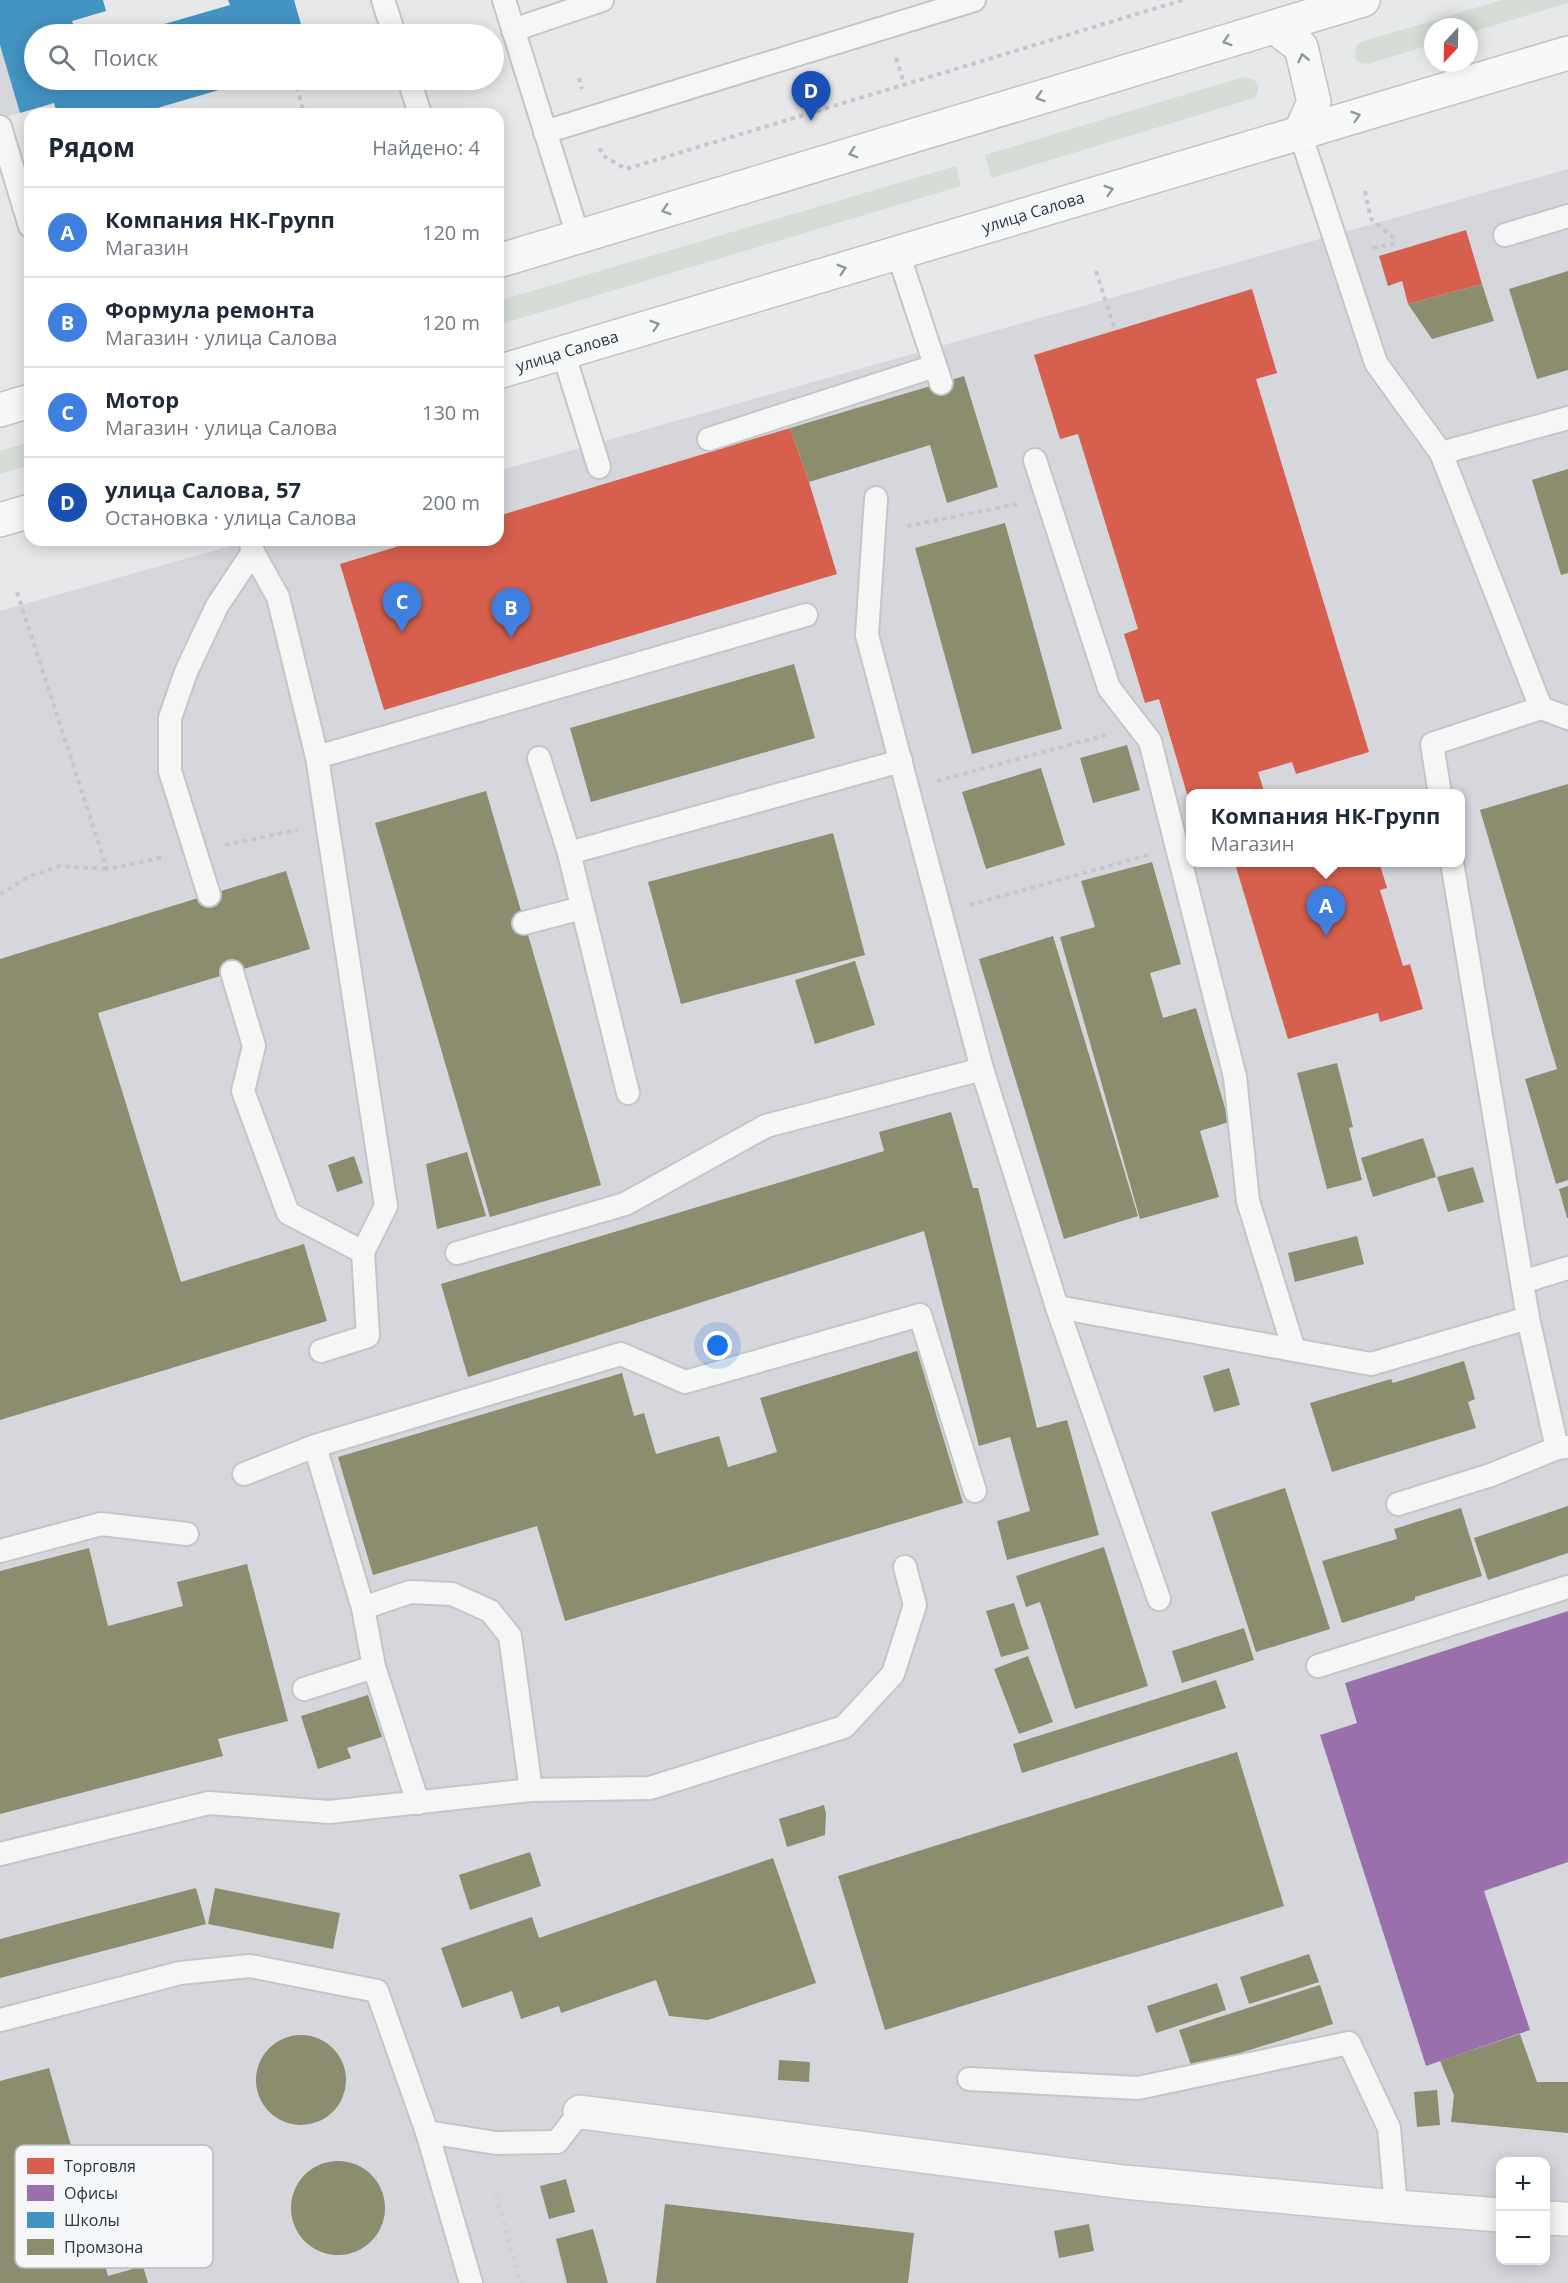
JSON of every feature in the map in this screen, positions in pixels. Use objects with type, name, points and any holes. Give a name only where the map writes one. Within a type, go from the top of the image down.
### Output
[{"type":"main road","points":[[504,259],[1363,0]]},
{"type":"main road","points":[[1274,27],[1301,46],[1314,102],[1300,133]]},
{"type":"main road","name":"улица Салова","points":[[504,370],[1568,53]]},
{"type":"main road","points":[[0,410],[24,403]]},
{"type":"main road","points":[[0,520],[24,513]]},
{"type":"street","points":[[580,2112],[1124,2182],[1496,2214]]},
{"type":"street","points":[[1550,2218],[1568,2219]]},
{"type":"lane","points":[[382,0],[390,24]]},
{"type":"lane","points":[[504,0],[578,236]]},
{"type":"lane","points":[[513,30],[603,0]]},
{"type":"lane","points":[[545,132],[974,0]]},
{"type":"lane","points":[[412,90],[418,108]]},
{"type":"lane","points":[[0,127],[24,206]]},
{"type":"lane","points":[[1300,133],[1376,363],[1441,453],[1541,708]]},
{"type":"lane","points":[[1505,235],[1568,216]]},
{"type":"lane","points":[[709,439],[938,375],[898,253]]},
{"type":"lane","points":[[563,352],[599,467]]},
{"type":"lane","points":[[1441,453],[1568,418]]},
{"type":"lane","points":[[1035,460],[1109,688],[1150,741],[1235,1077],[1248,1202],[1294,1350]]},
{"type":"lane","points":[[876,498],[867,635],[982,1069],[1057,1308],[1160,1599]]},
{"type":"lane","points":[[251,546],[278,597],[317,757],[386,1206],[363,1252],[368,1336],[321,1351]]},
{"type":"lane","points":[[209,895],[170,771],[170,718],[186,672],[217,606],[251,546]]},
{"type":"lane","points":[[317,757],[806,615]]},
{"type":"lane","points":[[1439,789],[1432,744],[1541,708],[1568,718]]},
{"type":"lane","points":[[539,758],[569,853],[628,1093]]},
{"type":"lane","points":[[569,853],[901,761]]},
{"type":"lane","points":[[1398,1504],[1491,1476],[1563,1447],[1528,1318],[1453,867]]},
{"type":"lane","points":[[524,923],[582,908]]},
{"type":"lane","points":[[232,972],[254,1046],[243,1090],[288,1213],[363,1252]]},
{"type":"lane","points":[[457,1253],[625,1204],[766,1126],[982,1069]]},
{"type":"lane","points":[[1522,1282],[1568,1268]]},
{"type":"lane","points":[[1057,1308],[1371,1364],[1528,1318]]},
{"type":"lane","points":[[244,1474],[315,1446],[621,1354],[685,1382],[920,1315],[975,1491]]},
{"type":"lane","points":[[315,1446],[363,1608],[374,1667],[418,1803]]},
{"type":"lane","points":[[0,1551],[101,1524],[187,1534]]},
{"type":"lane","points":[[0,1854],[209,1803],[329,1812],[531,1790],[650,1788],[844,1727],[893,1674],[915,1605],[905,1567]]},
{"type":"lane","points":[[1318,1666],[1568,1587]]},
{"type":"lane","points":[[363,1608],[410,1592],[452,1594],[490,1611],[510,1636],[531,1790]]},
{"type":"lane","points":[[304,1689],[374,1667]]},
{"type":"lane","points":[[0,2020],[180,1973],[250,1966],[377,1991],[427,2132],[471,2283]]},
{"type":"lane","points":[[969,2079],[1138,2088],[1349,2043],[1389,2128],[1396,2207]]},
{"type":"lane","points":[[427,2132],[496,2143],[557,2142],[580,2112]]},
{"type":"path","points":[[579,78],[602,155],[626,169],[1183,0]]},
{"type":"path","points":[[298,90],[302,108]]},
{"type":"path","points":[[1347,275],[1375,266],[1372,248],[1392,244],[1395,239],[1371,219],[1365,191]]},
{"type":"path","points":[[1096,271],[1115,330]]},
{"type":"path","points":[[873,533],[1048,498]]},
{"type":"path","points":[[18,592],[107,869]]},
{"type":"path","points":[[908,788],[1139,727]]},
{"type":"path","points":[[0,894],[30,876],[60,866],[107,869],[328,824]]},
{"type":"path","points":[[941,914],[1178,847]]},
{"type":"shaded area","points":[[1502,0],[1568,0],[1568,3],[1478,30],[1478,18],[1442,18]]},
{"type":"shaded area","points":[[1424,23],[1424,47],[1368,64],[1360,63],[1356,59],[1356,49],[1361,42]]},
{"type":"shaded area","points":[[0,45],[20,113],[0,118]]},
{"type":"shaded area","points":[[1243,77],[1254,80],[1258,85],[1258,92],[1254,98],[991,178],[985,155]]},
{"type":"shaded area","points":[[956,166],[961,186],[504,323],[504,299]]},
{"type":"shaded area","points":[[1568,169],[1568,2283],[0,2283],[0,611],[231,546],[504,546],[504,469]]},
{"type":"shaded area","points":[[24,444],[24,467],[0,474],[0,451]]},
{"type":"building: Торговля","points":[[1466,230],[1482,284],[1408,304],[1402,281],[1388,286],[1379,256]]},
{"type":"building: Торговля","points":[[1252,289],[1277,373],[1256,379],[1369,752],[1296,774],[1292,762],[1258,772],[1263,789],[1186,790],[1159,699],[1145,703],[1124,634],[1138,629],[1078,434],[1060,439],[1034,355]]},
{"type":"building: Торговля","points":[[790,428],[837,574],[384,710],[340,564],[399,546],[504,546],[504,514]]},
{"type":"building: Торговля","points":[[1236,867],[1381,867],[1387,888],[1380,890],[1403,966],[1410,964],[1423,1009],[1380,1022],[1378,1013],[1288,1039]]},
{"type":"building: Офисы","points":[[1568,1611],[1568,1862],[1484,1891],[1530,2030],[1426,2066],[1320,1735],[1357,1723],[1345,1683]]},
{"type":"building: Школы","points":[[0,0],[103,0],[106,11],[72,21],[73,24],[24,24],[24,90],[219,90],[157,108],[55,108],[54,103],[37,108],[24,108],[24,112],[20,113],[0,45]]},
{"type":"building: Школы","points":[[228,0],[294,0],[301,24],[164,24],[230,5]]},
{"type":"building: Промзона","points":[[1568,271],[1568,370],[1537,379],[1509,289]]},
{"type":"building: Промзона","points":[[1482,284],[1494,321],[1432,339],[1408,304]]},
{"type":"building: Промзона","points":[[964,376],[998,487],[947,503],[930,445],[809,482],[790,428]]},
{"type":"building: Промзона","points":[[1568,469],[1568,573],[1561,575],[1532,480]]},
{"type":"building: Промзона","points":[[1005,523],[1062,729],[972,754],[915,548]]},
{"type":"building: Промзона","points":[[794,664],[815,738],[591,802],[570,728]]},
{"type":"building: Промзона","points":[[1127,745],[1140,790],[1093,803],[1080,758]]},
{"type":"building: Промзона","points":[[1041,768],[1065,845],[986,869],[962,792]]},
{"type":"building: Промзона","points":[[1568,784],[1568,1180],[1556,1184],[1525,1079],[1557,1069],[1480,810]]},
{"type":"building: Промзона","points":[[486,791],[601,1185],[490,1217],[375,823]]},
{"type":"building: Промзона","points":[[833,833],[865,955],[681,1004],[648,882]]},
{"type":"building: Промзона","points":[[1152,862],[1181,964],[1150,973],[1163,1018],[1196,1008],[1229,1122],[1200,1131],[1219,1197],[1140,1219],[1060,937],[1095,927],[1081,881]]},
{"type":"building: Промзона","points":[[286,871],[310,949],[98,1013],[181,1282],[304,1244],[327,1321],[0,1420],[0,959]]},
{"type":"building: Промзона","points":[[1053,936],[1138,1216],[1064,1239],[979,959]]},
{"type":"building: Промзона","points":[[855,961],[875,1025],[815,1044],[795,980]]},
{"type":"building: Промзона","points":[[1337,1063],[1353,1127],[1349,1128],[1362,1180],[1327,1189],[1297,1073]]},
{"type":"building: Промзона","points":[[951,1112],[973,1188],[978,1188],[1037,1428],[1067,1420],[1099,1535],[1007,1560],[997,1521],[1030,1511],[1010,1437],[979,1446],[924,1231],[468,1377],[441,1284],[884,1151],[879,1132]]},
{"type":"building: Промзона","points":[[1423,1138],[1436,1177],[1373,1197],[1361,1158]]},
{"type":"building: Промзона","points":[[467,1152],[486,1216],[437,1229],[426,1164]]},
{"type":"building: Промзона","points":[[354,1156],[363,1183],[337,1192],[328,1165]]},
{"type":"building: Промзона","points":[[1473,1167],[1484,1202],[1448,1212],[1437,1177]]},
{"type":"building: Промзона","points":[[1568,1186],[1568,1218],[1567,1218],[1559,1189]]},
{"type":"building: Промзона","points":[[1357,1236],[1364,1264],[1295,1282],[1288,1253]]},
{"type":"building: Промзона","points":[[917,1351],[963,1503],[565,1621],[537,1526],[373,1575],[338,1457],[622,1373],[634,1416],[644,1413],[656,1454],[719,1436],[728,1467],[777,1452],[760,1398]]},
{"type":"building: Промзона","points":[[1464,1361],[1475,1399],[1468,1402],[1476,1428],[1332,1472],[1310,1403],[1391,1379],[1393,1383]]},
{"type":"building: Промзона","points":[[1229,1368],[1240,1405],[1214,1412],[1203,1376]]},
{"type":"building: Промзона","points":[[1285,1488],[1330,1629],[1256,1652],[1211,1512]]},
{"type":"building: Промзона","points":[[1568,1506],[1568,1553],[1488,1580],[1474,1538]]},
{"type":"building: Промзона","points":[[1461,1508],[1482,1576],[1342,1623],[1322,1561],[1397,1539],[1394,1529]]},
{"type":"building: Промзона","points":[[1104,1547],[1148,1686],[1075,1709],[1040,1602],[1026,1607],[1016,1576]]},
{"type":"building: Промзона","points":[[89,1548],[108,1626],[183,1606],[177,1582],[247,1564],[288,1721],[218,1739],[223,1756],[0,1814],[0,1571]]},
{"type":"building: Промзона","points":[[1014,1603],[1029,1649],[1001,1657],[986,1611]]},
{"type":"building: Промзона","points":[[1244,1628],[1254,1660],[1182,1683],[1172,1651]]},
{"type":"building: Промзона","points":[[1028,1656],[1053,1722],[1019,1734],[994,1669]]},
{"type":"building: Промзона","points":[[1216,1680],[1226,1708],[1022,1773],[1013,1744]]},
{"type":"building: Промзона","points":[[368,1695],[382,1737],[347,1748],[351,1758],[318,1769],[301,1716]]},
{"type":"building: Промзона","points":[[1237,1752],[1284,1906],[885,2030],[838,1876]]},
{"type":"building: Промзона","points":[[824,1805],[825,1835],[787,1847],[779,1819]]},
{"type":"building: Промзона","points":[[530,1852],[541,1886],[470,1910],[459,1875]]},
{"type":"building: Промзона","points":[[773,1858],[816,1983],[708,2020],[669,2016],[656,1980],[561,2013],[559,2006],[521,2019],[512,1991],[462,2008],[441,1948],[532,1917],[539,1938]]},
{"type":"building: Промзона","points":[[196,1888],[206,1924],[0,1978],[0,1939]]},
{"type":"building: Промзона","points":[[215,1888],[340,1913],[333,1949],[208,1924]]},
{"type":"building: Промзона","points":[[1309,1954],[1319,1982],[1249,2004],[1240,1977]]},
{"type":"building: Промзона","points":[[1217,1983],[1226,2010],[1156,2033],[1147,2006]]},
{"type":"building: Промзона","points":[[1320,1985],[1333,2024],[1192,2068],[1179,2030]]},
{"type":"building: Промзона","points":[[1520,2034],[1537,2082],[1568,2082],[1568,2133],[1451,2122],[1454,2095],[1440,2061]]},
{"type":"building: Промзона","points":[[301,2035],[318,2038],[333,2048],[343,2063],[346,2080],[343,2097],[333,2112],[318,2122],[301,2125],[284,2122],[269,2112],[259,2097],[256,2080],[259,2063],[269,2048],[284,2038]]},
{"type":"building: Промзона","points":[[779,2060],[810,2062],[809,2082],[778,2080]]},
{"type":"building: Промзона","points":[[49,2068],[71,2145],[15,2145],[15,2268],[106,2268],[108,2276],[144,2268],[148,2283],[0,2283],[0,2081]]},
{"type":"building: Промзона","points":[[1437,2090],[1440,2125],[1417,2127],[1414,2092]]},
{"type":"building: Промзона","points":[[329,2161],[347,2161],[372,2174],[382,2190],[385,2208],[382,2226],[372,2242],[347,2255],[329,2255],[304,2242],[291,2217],[291,2199],[304,2174]]},
{"type":"building: Промзона","points":[[566,2179],[575,2212],[549,2219],[540,2186]]},
{"type":"building: Промзона","points":[[665,2204],[914,2233],[908,2283],[656,2283]]},
{"type":"building: Промзона","points":[[1089,2224],[1094,2251],[1059,2258],[1054,2231]]},
{"type":"building: Промзона","points":[[593,2229],[608,2283],[567,2283],[556,2239]]},
{"type":"railway","points":[[496,2196],[521,2283]]},
{"type":"place","name":"улица Салова, 57","points":[[811,121]]},
{"type":"place","name":"Мотор","points":[[402,632]]},
{"type":"place","name":"Формула ремонта","points":[[511,638]]},
{"type":"place","name":"Компания НК-Групп","points":[[1326,936]]}]
